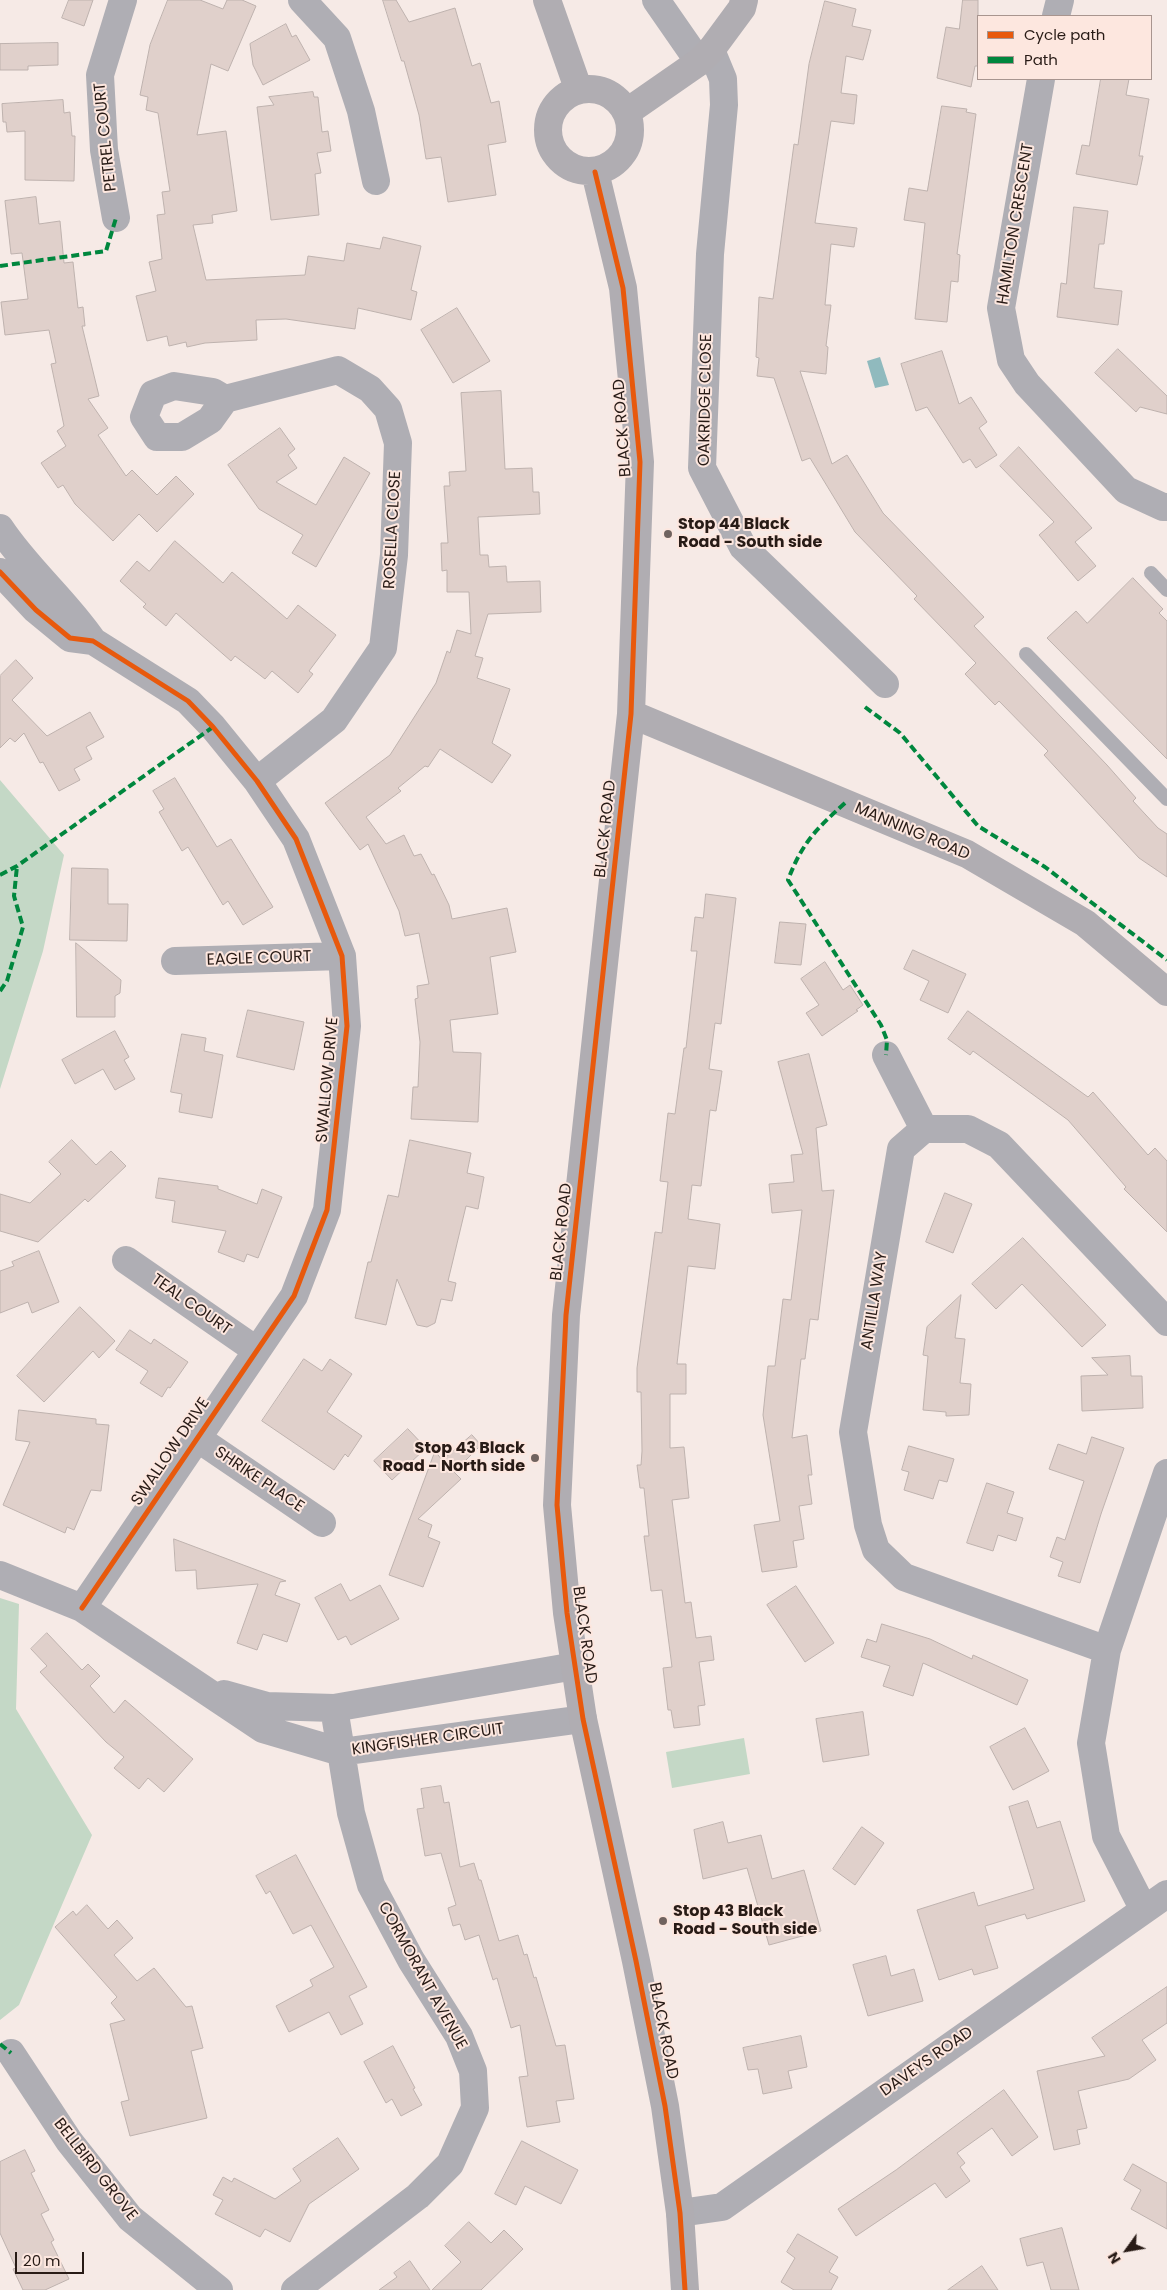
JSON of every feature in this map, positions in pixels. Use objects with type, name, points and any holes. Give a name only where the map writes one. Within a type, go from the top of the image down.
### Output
[{"type":"main road","points":[[547,0],[578,88]]},
{"type":"main road","points":[[627,112],[705,56],[742,8],[744,0]]},
{"type":"main road","points":[[578,88],[596,88],[614,95],[627,112],[631,131],[620,159],[595,172],[573,169],[552,151],[546,129],[554,105],[578,88]]},
{"type":"main road","name":"BLACK ROAD","points":[[595,172],[623,288],[640,462],[631,714],[566,1315],[557,1505],[567,1613],[583,1719],[636,1961],[663,2097],[680,2213],[685,2290]]},
{"type":"main road","name":"MANNING ROAD","points":[[631,714],[967,854],[1085,924],[1167,992]]},
{"type":"street","name":"PETREL COURT","points":[[116,218],[104,150],[100,75],[123,0]]},
{"type":"street","points":[[302,0],[337,38],[361,112],[376,181]]},
{"type":"street","points":[[656,0],[705,56]]},
{"type":"street","points":[[1056,15],[1060,0]]},
{"type":"street","name":"OAKRIDGE CLOSE","points":[[705,56],[723,79],[724,105],[710,254],[702,468],[743,547],[885,684]]},
{"type":"street","name":"HAMILTON CRESCENT","points":[[1041,80],[1001,308],[1012,360],[1027,384],[1126,490],[1163,507],[1167,507]]},
{"type":"street","name":"ROSELLA CLOSE","points":[[225,399],[338,370],[370,389],[388,409],[398,443],[394,555],[383,648],[334,720],[257,781]]},
{"type":"street","name":"SWALLOW DRIVE","points":[[0,528],[15,550],[78,619],[92,641]]},
{"type":"street","name":"SWALLOW DRIVE","points":[[0,572],[36,610],[70,638],[92,641],[188,701],[257,781],[296,839],[342,956],[347,1026],[327,1210],[294,1296],[82,1608]]},
{"type":"street","name":"EAGLE COURT","points":[[175,961],[342,956]]},
{"type":"street","points":[[886,1055],[924,1129],[968,1128],[999,1145],[1167,1322]]},
{"type":"street","name":"ANTILLA WAY","points":[[924,1129],[901,1149],[854,1432],[868,1525],[876,1550],[904,1576],[1107,1650]]},
{"type":"street","name":"TEAL COURT","points":[[126,1260],[256,1350]]},
{"type":"street","name":"SHRIKE PLACE","points":[[196,1438],[322,1523]]},
{"type":"street","points":[[1144,1910],[1106,1836],[1091,1743],[1107,1650],[1167,1473]]},
{"type":"street","name":"KINGFISHER CIRCUIT","points":[[0,1575],[82,1608],[263,1729],[341,1752],[583,1719]]},
{"type":"street","name":"KINGFISHER CIRCUIT","points":[[199,1686],[267,1706],[334,1708],[575,1666]]},
{"type":"street","name":"CORMORANT AVENUE","points":[[295,2290],[418,2196],[450,2164],[475,2108],[472,2072],[459,2036],[411,1960],[371,1885],[351,1813],[334,1708]]},
{"type":"street","name":"DAVEYS ROAD","points":[[680,2213],[722,2207],[1167,1894]]},
{"type":"street","name":"BELLBIRD GROVE","points":[[11,2053],[69,2141],[130,2218],[220,2290]]},
{"type":"lane","points":[[1151,573],[1167,590]]},
{"type":"lane","points":[[1026,654],[1167,799]]},
{"type":"green space","points":[[0,780],[64,855],[43,951],[0,1089]]},
{"type":"green space","points":[[0,1598],[19,1604],[16,1709],[92,1835],[19,2005],[0,2020]]},
{"type":"green space","points":[[744,1738],[750,1774],[672,1788],[666,1752]]},
{"type":"water","points":[[880,357],[889,385],[875,388],[867,361]]},
{"type":"building","points":[[69,0],[93,0],[84,26],[62,18]]},
{"type":"building","points":[[168,0],[200,0],[223,9],[227,0],[242,0],[256,6],[228,71],[211,64],[197,135],[226,131],[237,211],[212,215],[213,223],[193,225],[206,280],[305,275],[308,256],[344,261],[347,243],[380,249],[383,237],[421,246],[411,290],[417,292],[411,320],[358,308],[355,329],[286,319],[256,320],[257,340],[205,343],[187,347],[186,342],[169,346],[167,336],[147,341],[136,296],[156,291],[149,262],[162,259],[157,215],[165,214],[162,192],[170,191],[158,113],[146,110],[148,97],[140,95],[150,45]]},
{"type":"building","points":[[383,0],[396,0],[409,22],[455,8],[472,66],[480,63],[491,103],[499,101],[506,142],[488,145],[496,195],[448,202],[441,157],[426,159],[419,115],[404,61],[402,61]]},
{"type":"building","points":[[963,0],[978,0],[977,66],[975,66],[971,87],[937,78],[946,27],[959,29]]},
{"type":"building","points":[[825,1],[856,9],[852,26],[871,30],[863,60],[846,56],[841,93],[857,95],[854,124],[831,121],[815,223],[857,228],[854,247],[831,244],[825,305],[831,305],[826,346],[828,347],[826,374],[800,371],[832,464],[847,455],[883,513],[984,617],[974,626],[1107,765],[1136,798],[1133,801],[1158,828],[1167,834],[1167,877],[1139,858],[1044,755],[1048,751],[999,701],[995,705],[965,674],[976,663],[914,599],[917,596],[855,532],[810,458],[802,461],[774,378],[757,376],[759,358],[756,357],[759,297],[773,299],[794,144],[798,145],[809,64]]},
{"type":"building","points":[[286,24],[292,37],[296,35],[310,60],[263,85],[253,65],[250,44]]},
{"type":"building","points":[[58,43],[58,65],[28,66],[28,70],[0,70],[0,44]]},
{"type":"building","points":[[1101,80],[1129,80],[1126,95],[1149,99],[1139,156],[1143,156],[1137,185],[1076,174],[1082,145],[1089,146]]},
{"type":"building","points":[[313,92],[314,97],[318,97],[322,132],[328,131],[331,151],[317,153],[321,173],[315,174],[319,215],[271,220],[257,107],[274,105],[269,97]]},
{"type":"building","points":[[63,100],[64,113],[70,112],[72,136],[75,136],[74,181],[25,180],[25,131],[7,132],[6,122],[3,122],[2,104]]},
{"type":"building","points":[[942,106],[967,109],[966,112],[976,114],[957,254],[960,255],[958,282],[951,281],[947,322],[915,319],[925,223],[904,220],[909,188],[927,191]]},
{"type":"building","points":[[36,197],[39,224],[60,221],[64,263],[73,262],[78,308],[83,307],[85,326],[82,326],[99,396],[88,399],[108,428],[98,435],[126,476],[132,470],[157,495],[176,476],[194,494],[157,532],[139,514],[113,541],[75,504],[63,485],[58,488],[41,463],[66,446],[57,431],[64,426],[51,364],[56,363],[49,330],[5,335],[1,302],[28,299],[22,253],[11,254],[5,201]]},
{"type":"building","points":[[1074,207],[1108,211],[1104,244],[1099,244],[1094,288],[1122,291],[1118,325],[1057,317],[1061,283],[1066,284]]},
{"type":"building","points":[[457,308],[490,361],[453,383],[421,330]]},
{"type":"building","points":[[1118,349],[1167,396],[1167,414],[1140,407],[1136,412],[1095,373]]},
{"type":"building","points":[[942,351],[959,404],[971,397],[987,422],[979,428],[997,455],[976,468],[970,459],[963,463],[927,407],[916,411],[901,364]]},
{"type":"building","points":[[501,391],[505,469],[532,468],[533,492],[539,492],[540,514],[478,517],[480,555],[488,555],[489,567],[506,566],[507,582],[540,581],[541,612],[488,614],[475,656],[483,658],[477,678],[510,689],[492,743],[511,755],[492,783],[440,749],[428,767],[425,766],[398,788],[401,791],[366,817],[386,844],[404,835],[414,856],[421,854],[432,875],[434,874],[449,905],[452,919],[507,908],[516,952],[490,957],[498,1014],[450,1020],[453,1052],[481,1053],[478,1122],[411,1119],[413,1087],[418,1087],[420,1042],[415,999],[418,998],[417,986],[429,984],[419,933],[405,936],[399,911],[368,844],[360,850],[325,803],[390,755],[436,683],[447,651],[450,653],[457,630],[471,634],[469,592],[447,592],[447,570],[442,571],[441,543],[448,543],[444,486],[450,486],[449,472],[466,471],[461,393]]},
{"type":"building","points":[[280,428],[295,449],[288,455],[297,468],[276,482],[316,505],[344,457],[370,473],[316,567],[292,553],[303,535],[259,509],[228,465]]},
{"type":"building","points":[[1019,447],[1092,528],[1075,542],[1096,566],[1078,581],[1039,535],[1054,522],[1000,466]]},
{"type":"building","points":[[175,541],[223,583],[232,572],[287,619],[298,605],[336,635],[309,671],[313,674],[298,693],[272,671],[265,679],[235,656],[231,661],[176,613],[166,626],[143,607],[146,604],[120,581],[137,561],[149,571]]},
{"type":"building","points":[[1133,578],[1163,609],[1159,613],[1167,621],[1167,759],[1047,638],[1076,611],[1087,623]]},
{"type":"building","points":[[16,660],[33,678],[12,700],[47,736],[90,712],[104,737],[86,747],[92,759],[74,769],[80,780],[59,791],[43,762],[40,763],[24,733],[15,742],[10,738],[0,748],[0,676]]},
{"type":"building","points":[[175,778],[217,847],[231,839],[273,907],[243,925],[228,901],[223,905],[188,847],[182,851],[159,812],[164,809],[153,791]]},
{"type":"building","points":[[72,868],[108,869],[108,904],[128,904],[127,941],[70,940]]},
{"type":"building","points":[[706,894],[736,898],[721,1024],[715,1023],[709,1069],[722,1071],[716,1111],[710,1110],[701,1186],[692,1185],[688,1219],[720,1224],[715,1269],[688,1266],[677,1364],[686,1364],[686,1394],[670,1394],[670,1448],[684,1447],[689,1498],[672,1500],[685,1603],[691,1602],[696,1638],[711,1636],[714,1660],[699,1662],[705,1705],[698,1706],[700,1725],[674,1728],[671,1710],[668,1710],[663,1668],[672,1667],[662,1590],[651,1591],[644,1536],[649,1536],[644,1488],[640,1488],[637,1465],[641,1465],[642,1451],[641,1392],[637,1392],[637,1368],[655,1232],[662,1233],[668,1182],[660,1181],[668,1113],[675,1114],[684,1048],[686,1048],[697,951],[691,951],[695,917],[703,918]]},
{"type":"building","points":[[780,922],[806,924],[801,965],[775,963]]},
{"type":"building","points":[[76,943],[121,980],[120,993],[115,996],[115,1017],[77,1017]]},
{"type":"building","points":[[913,950],[966,974],[948,1013],[920,1000],[929,981],[904,969]]},
{"type":"building","points":[[825,962],[843,990],[850,985],[863,1005],[856,1010],[858,1011],[822,1036],[806,1013],[819,1005],[801,979]]},
{"type":"building","points":[[248,1010],[304,1022],[294,1070],[237,1057]]},
{"type":"building","points":[[968,1011],[1088,1097],[1093,1092],[1148,1155],[1155,1148],[1167,1161],[1167,1232],[1124,1189],[1126,1187],[1068,1120],[973,1051],[970,1055],[948,1039]]},
{"type":"building","points":[[115,1031],[129,1057],[124,1060],[135,1079],[115,1090],[103,1069],[75,1084],[62,1060]]},
{"type":"building","points":[[182,1034],[206,1038],[204,1051],[223,1055],[212,1118],[179,1112],[182,1094],[171,1092]]},
{"type":"building","points":[[809,1054],[827,1125],[816,1128],[822,1191],[834,1190],[818,1320],[810,1319],[805,1359],[801,1359],[792,1438],[807,1435],[812,1475],[808,1475],[812,1504],[799,1506],[804,1539],[793,1541],[797,1567],[762,1572],[754,1525],[780,1521],[763,1415],[768,1366],[775,1366],[783,1299],[791,1300],[802,1210],[772,1213],[769,1184],[794,1182],[791,1155],[803,1154],[778,1062]]},
{"type":"building","points":[[72,1140],[96,1165],[111,1151],[126,1166],[88,1202],[85,1199],[38,1242],[0,1231],[0,1194],[30,1203],[61,1174],[49,1162]]},
{"type":"building","points":[[410,1140],[471,1153],[467,1173],[484,1177],[478,1209],[466,1206],[448,1281],[456,1283],[452,1301],[441,1299],[435,1323],[427,1327],[417,1325],[397,1279],[386,1325],[355,1318],[368,1262],[371,1262],[388,1195],[398,1197]]},
{"type":"building","points":[[159,1178],[218,1186],[218,1189],[257,1204],[262,1189],[282,1197],[258,1258],[247,1254],[244,1262],[218,1252],[226,1231],[172,1222],[175,1201],[156,1198]]},
{"type":"building","points":[[945,1193],[972,1204],[953,1253],[926,1242]]},
{"type":"building","points":[[1023,1238],[1106,1325],[1082,1347],[1022,1284],[996,1309],[972,1284]]},
{"type":"building","points":[[39,1251],[59,1302],[32,1313],[28,1302],[0,1313],[0,1271],[14,1266],[12,1262]]},
{"type":"building","points":[[961,1295],[955,1338],[965,1339],[960,1383],[971,1384],[969,1415],[946,1416],[946,1412],[923,1410],[928,1356],[923,1355],[927,1327]]},
{"type":"building","points":[[80,1307],[115,1341],[99,1358],[93,1351],[44,1402],[17,1376]]},
{"type":"building","points":[[130,1330],[151,1344],[154,1339],[188,1362],[162,1397],[140,1383],[148,1371],[116,1350]]},
{"type":"building","points":[[1130,1356],[1131,1376],[1142,1376],[1143,1408],[1082,1411],[1081,1376],[1108,1375],[1092,1358]]},
{"type":"building","points":[[304,1359],[322,1371],[330,1359],[352,1374],[327,1412],[362,1436],[348,1457],[345,1454],[334,1470],[262,1421]]},
{"type":"building","points":[[19,1410],[96,1419],[96,1424],[109,1425],[101,1491],[91,1490],[74,1530],[67,1527],[65,1533],[3,1505],[30,1442],[16,1440]]},
{"type":"building","points":[[408,1429],[426,1448],[392,1480],[374,1461]]},
{"type":"building","points":[[472,1435],[481,1445],[454,1472],[461,1479],[418,1519],[432,1525],[428,1537],[440,1542],[423,1587],[389,1575],[435,1451],[442,1460]]},
{"type":"building","points":[[1092,1437],[1124,1448],[1080,1583],[1058,1576],[1063,1562],[1050,1557],[1057,1537],[1065,1540],[1084,1481],[1049,1469],[1058,1444],[1086,1454]]},
{"type":"building","points":[[909,1446],[954,1459],[947,1482],[939,1480],[933,1499],[904,1490],[909,1472],[902,1470]]},
{"type":"building","points":[[987,1483],[1014,1492],[1007,1513],[1023,1518],[1016,1541],[998,1535],[993,1551],[967,1543]]},
{"type":"building","points":[[174,1539],[286,1581],[280,1582],[275,1595],[300,1604],[287,1642],[263,1634],[257,1650],[237,1643],[258,1584],[197,1589],[196,1570],[176,1571]]},
{"type":"building","points":[[341,1584],[350,1601],[380,1585],[399,1619],[351,1645],[346,1636],[338,1640],[315,1598]]},
{"type":"building","points":[[796,1586],[834,1643],[805,1662],[767,1605]]},
{"type":"building","points":[[882,1624],[930,1639],[972,1659],[973,1655],[1028,1680],[1017,1705],[923,1663],[913,1696],[883,1686],[890,1666],[861,1657],[867,1639],[876,1642]]},
{"type":"building","points":[[47,1633],[82,1670],[88,1664],[100,1676],[90,1686],[114,1713],[125,1700],[193,1759],[164,1792],[148,1778],[139,1789],[114,1768],[124,1757],[106,1742],[40,1672],[47,1666],[31,1649]]},
{"type":"building","points":[[863,1712],[869,1755],[823,1762],[816,1719]]},
{"type":"building","points":[[1025,1728],[1049,1771],[1013,1790],[990,1747]]},
{"type":"building","points":[[441,1786],[444,1803],[449,1802],[460,1867],[474,1863],[499,1941],[518,1935],[524,1955],[527,1954],[534,1978],[536,1977],[556,2046],[565,2045],[574,2099],[556,2101],[560,2122],[527,2127],[519,2077],[528,2076],[520,2025],[511,2028],[497,1978],[493,1980],[479,1935],[465,1940],[460,1924],[453,1926],[448,1908],[456,1905],[441,1853],[425,1856],[417,1809],[424,1808],[421,1789]]},
{"type":"building","points":[[1028,1801],[1037,1828],[1060,1821],[1085,1901],[1027,1919],[1025,1914],[985,1926],[998,1968],[974,1975],[972,1969],[939,1980],[917,1910],[974,1892],[978,1906],[1034,1889],[1009,1807]]},
{"type":"building","points":[[723,1822],[728,1843],[761,1835],[772,1879],[804,1870],[821,1931],[769,1945],[747,1868],[703,1879],[694,1830]]},
{"type":"building","points":[[862,1827],[884,1843],[855,1885],[833,1869]]},
{"type":"building","points":[[296,1855],[367,1987],[349,1996],[363,2024],[341,2035],[329,2012],[289,2032],[276,2006],[313,1986],[310,1980],[334,1967],[311,1925],[293,1934],[270,1891],[266,1894],[256,1876]]},
{"type":"building","points":[[87,1905],[108,1929],[117,1920],[133,1938],[114,1955],[137,1981],[154,1968],[186,2007],[192,2006],[203,2048],[191,2051],[207,2118],[130,2136],[121,2102],[129,2100],[110,2024],[125,2020],[111,2003],[117,1997],[55,1927],[73,1911],[76,1915]]},
{"type":"building","points":[[886,1956],[891,1976],[914,1969],[923,2001],[868,2016],[853,1965]]},
{"type":"building","points":[[1167,1987],[1167,2023],[1142,2040],[1156,2060],[1129,2079],[1078,2091],[1087,2128],[1077,2130],[1080,2144],[1054,2150],[1037,2071],[1105,2056],[1092,2038]]},
{"type":"building","points":[[801,2036],[807,2067],[788,2071],[792,2088],[763,2094],[758,2069],[748,2070],[743,2048]]},
{"type":"building","points":[[393,2046],[422,2105],[401,2116],[392,2099],[386,2103],[364,2062]]},
{"type":"building","points":[[1004,2090],[1038,2137],[1012,2156],[992,2128],[957,2153],[965,2163],[960,2167],[970,2181],[946,2198],[935,2183],[856,2236],[838,2209],[896,2170]]},
{"type":"building","points":[[338,2138],[359,2169],[309,2204],[290,2242],[265,2229],[260,2237],[215,2214],[223,2200],[213,2195],[223,2177],[232,2182],[234,2178],[275,2199],[301,2181],[293,2169]]},
{"type":"building","points":[[522,2141],[578,2170],[561,2204],[525,2186],[516,2205],[495,2194]]},
{"type":"building","points":[[25,2150],[35,2171],[31,2173],[49,2210],[41,2214],[54,2240],[51,2242],[69,2279],[45,2290],[23,2290],[13,2269],[16,2268],[0,2233],[0,2162]]},
{"type":"building","points":[[1133,2164],[1167,2183],[1167,2229],[1131,2209],[1141,2190],[1124,2180]]},
{"type":"building","points":[[469,2222],[491,2243],[504,2230],[523,2249],[481,2290],[432,2290],[461,2262],[445,2246]]},
{"type":"building","points":[[1062,2228],[1079,2290],[1051,2290],[1043,2262],[1027,2266],[1020,2239]]},
{"type":"building","points":[[798,2234],[838,2257],[829,2272],[838,2277],[831,2290],[794,2290],[781,2282],[795,2258],[787,2252]]},
{"type":"building","points":[[410,2261],[430,2290],[379,2290],[397,2277],[394,2273]]},
{"type":"building","points":[[982,2266],[998,2290],[948,2290]]},
{"type":"marked path","points":[[0,266],[106,251],[116,218]]},
{"type":"marked path","points":[[865,707],[900,733],[978,826],[1045,867],[1167,960]]},
{"type":"marked path","points":[[0,875],[17,866],[213,727]]},
{"type":"marked path","points":[[845,803],[811,837],[793,867],[788,880],[881,1025],[887,1040],[886,1055]]},
{"type":"marked path","points":[[0,991],[7,981],[23,927],[14,896],[17,866]]},
{"type":"marked path","points":[[0,2044],[11,2053]]},
{"type":"cycle path","points":[[595,172],[623,288],[640,462],[631,714],[566,1315],[557,1505],[567,1613],[583,1719],[636,1961],[665,2106],[680,2213],[685,2290]]},
{"type":"cycle path","points":[[0,572],[36,610],[70,638],[93,641],[188,701],[213,727],[257,781],[296,839],[342,956],[347,1026],[327,1210],[294,1296],[82,1608]]},
{"type":"place","name":"Stop 44 Black Road - South side","points":[[668,534]]},
{"type":"place","name":"Stop 43 Black Road - North side","points":[[535,1458]]},
{"type":"place","name":"Stop 43 Black Road - South side","points":[[663,1921]]}]
